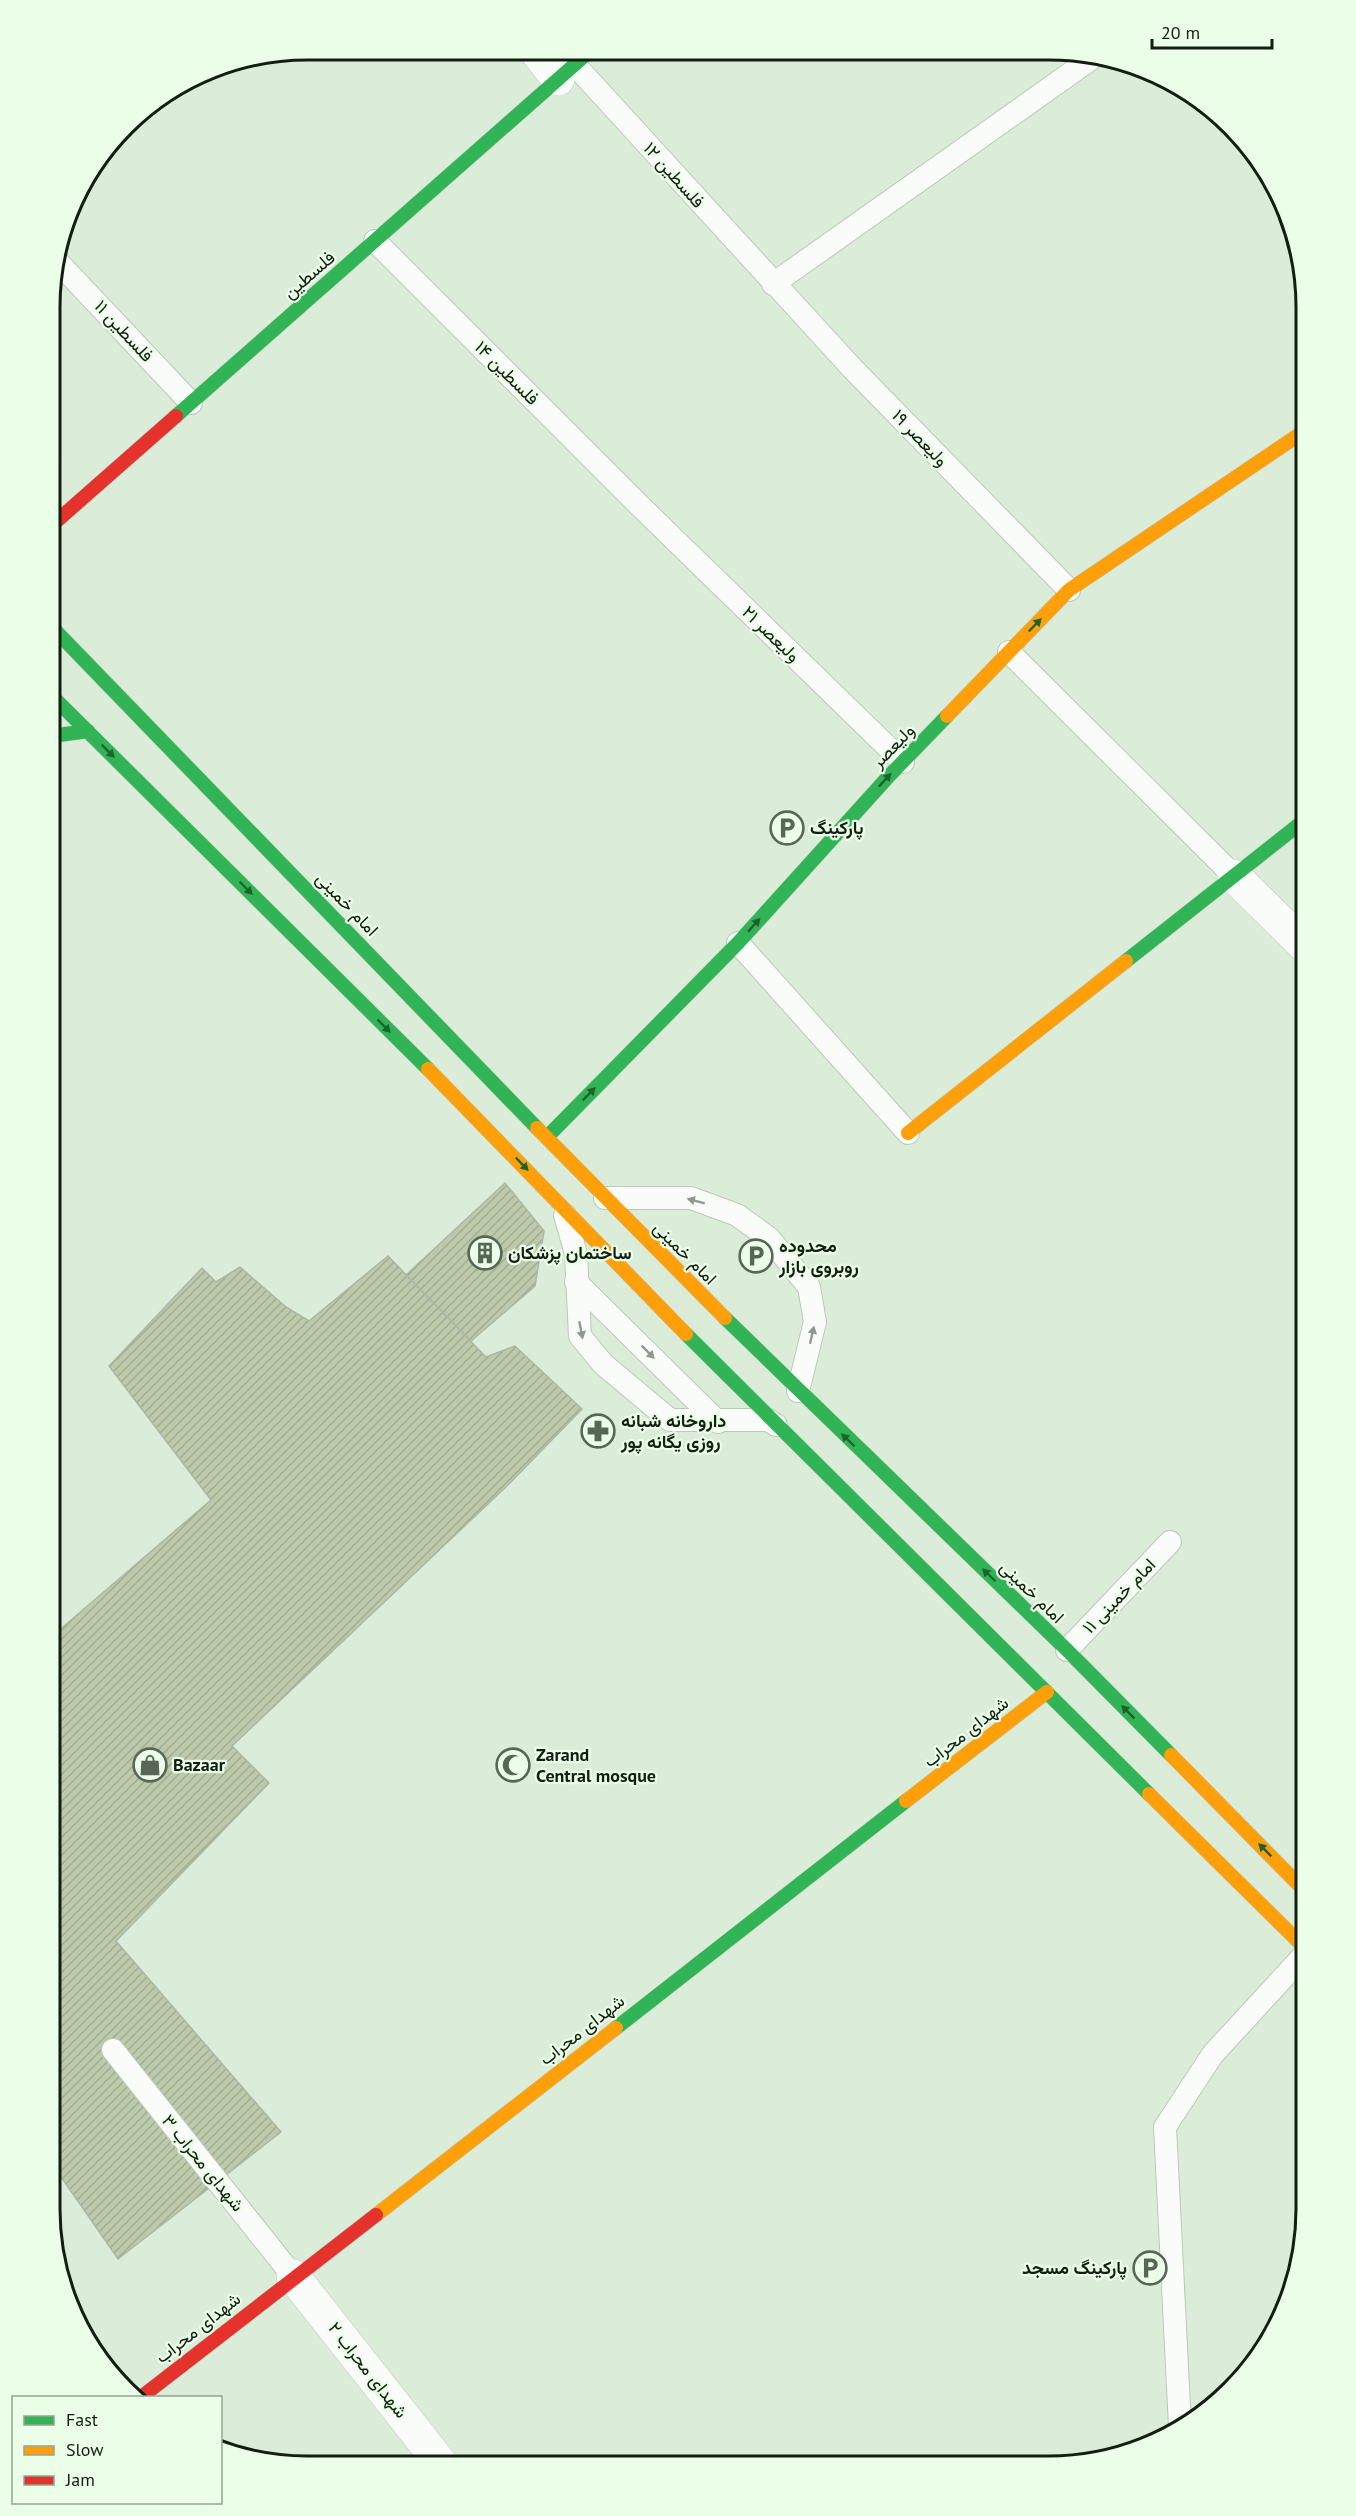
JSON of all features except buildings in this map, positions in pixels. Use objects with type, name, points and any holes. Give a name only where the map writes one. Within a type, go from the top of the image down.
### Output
[{"type":"main road","name":"فلسطین","points":[[60,518],[574,65]]},
{"type":"main road","name":"ولیعصر","points":[[548,1136],[738,943],[903,762],[1069,590],[1296,438]]},
{"type":"main road","name":"امام خمینی","points":[[60,635],[605,1197],[798,1391],[1067,1650],[1296,1882]]},
{"type":"main road","points":[[60,704],[524,1165],[564,1211],[782,1430],[1296,1941]]},
{"type":"main road","points":[[60,735],[88,731]]},
{"type":"main road","points":[[908,1133],[1296,827]]},
{"type":"main road","name":"شهدای محراب","points":[[143,2394],[1047,1692]]},
{"type":"street","points":[[1234,876],[1296,937]]},
{"type":"street","name":"شهدای محراب ۲","points":[[293,2276],[429,2456]]},
{"type":"lane","points":[[773,284],[1086,63]]},
{"type":"lane","name":"فلسطین ۱۲","points":[[574,65],[773,284]]},
{"type":"lane","name":"فلسطین ۱۴","points":[[375,241],[640,506]]},
{"type":"lane","name":"فلسطین ۱۱","points":[[63,268],[191,403]]},
{"type":"lane","name":"ولیعصر ۱۹","points":[[773,284],[1069,590]]},
{"type":"lane","name":"ولیعصر ۲۱","points":[[640,506],[903,762]]},
{"type":"lane","points":[[1009,652],[1234,876]]},
{"type":"lane","points":[[738,943],[908,1133]]},
{"type":"lane","points":[[605,1197],[691,1198],[737,1215],[769,1238],[809,1287],[815,1322],[798,1391]]},
{"type":"lane","points":[[564,1211],[576,1254],[580,1336],[603,1364],[670,1420],[718,1422],[768,1420],[782,1430]]},
{"type":"lane","points":[[576,1282],[718,1422]]},
{"type":"lane","name":"امام خمینی ۱۱","points":[[1067,1650],[1170,1542]]},
{"type":"lane","points":[[1180,2418],[1164,2127],[1213,2054],[1296,1962]]},
{"type":"lane","name":"شهدای محراب ۳","points":[[112,2050],[293,2276]]},
{"type":"traffic: fast","points":[[176,416],[580,60]]},
{"type":"traffic: fast","points":[[60,635],[537,1128]]},
{"type":"traffic: fast","points":[[60,704],[428,1069]]},
{"type":"traffic: fast","points":[[548,1136],[738,943],[888,777],[947,716]]},
{"type":"traffic: fast","points":[[60,735],[88,731]]},
{"type":"traffic: fast","points":[[1126,961],[1296,827]]},
{"type":"traffic: fast","points":[[725,1318],[1067,1650],[1171,1755]]},
{"type":"traffic: fast","points":[[686,1334],[1149,1794]]},
{"type":"traffic: fast","points":[[616,2028],[906,1801]]},
{"type":"traffic: slow","points":[[947,716],[1069,590],[1296,437]]},
{"type":"traffic: slow","points":[[908,1133],[1126,961]]},
{"type":"traffic: slow","points":[[428,1069],[686,1334]]},
{"type":"traffic: slow","points":[[537,1128],[725,1318]]},
{"type":"traffic: slow","points":[[906,1801],[1047,1692]]},
{"type":"traffic: slow","points":[[1171,1755],[1296,1882]]},
{"type":"traffic: slow","points":[[1149,1794],[1296,1939]]},
{"type":"traffic: slow","points":[[376,2215],[616,2028]]},
{"type":"traffic: jam","points":[[60,518],[176,416]]},
{"type":"traffic: jam","points":[[144,2395],[376,2215]]},
{"type":"place","name":"پارکینگ","points":[[787,828]]},
{"type":"place","name":"ساختمان پزشکان","points":[[485,1253]]},
{"type":"place","name":"محدوده روبروی بازار","points":[[756,1256]]},
{"type":"place","name":"داروخانه شبانه روزی یگانه پور","points":[[598,1431]]},
{"type":"place","name":"Bazaar","points":[[150,1765]]},
{"type":"place","name":"Zarand Central mosque","points":[[513,1765]]},
{"type":"place","name":"پارکینگ مسجد","points":[[1150,2268]]}]
